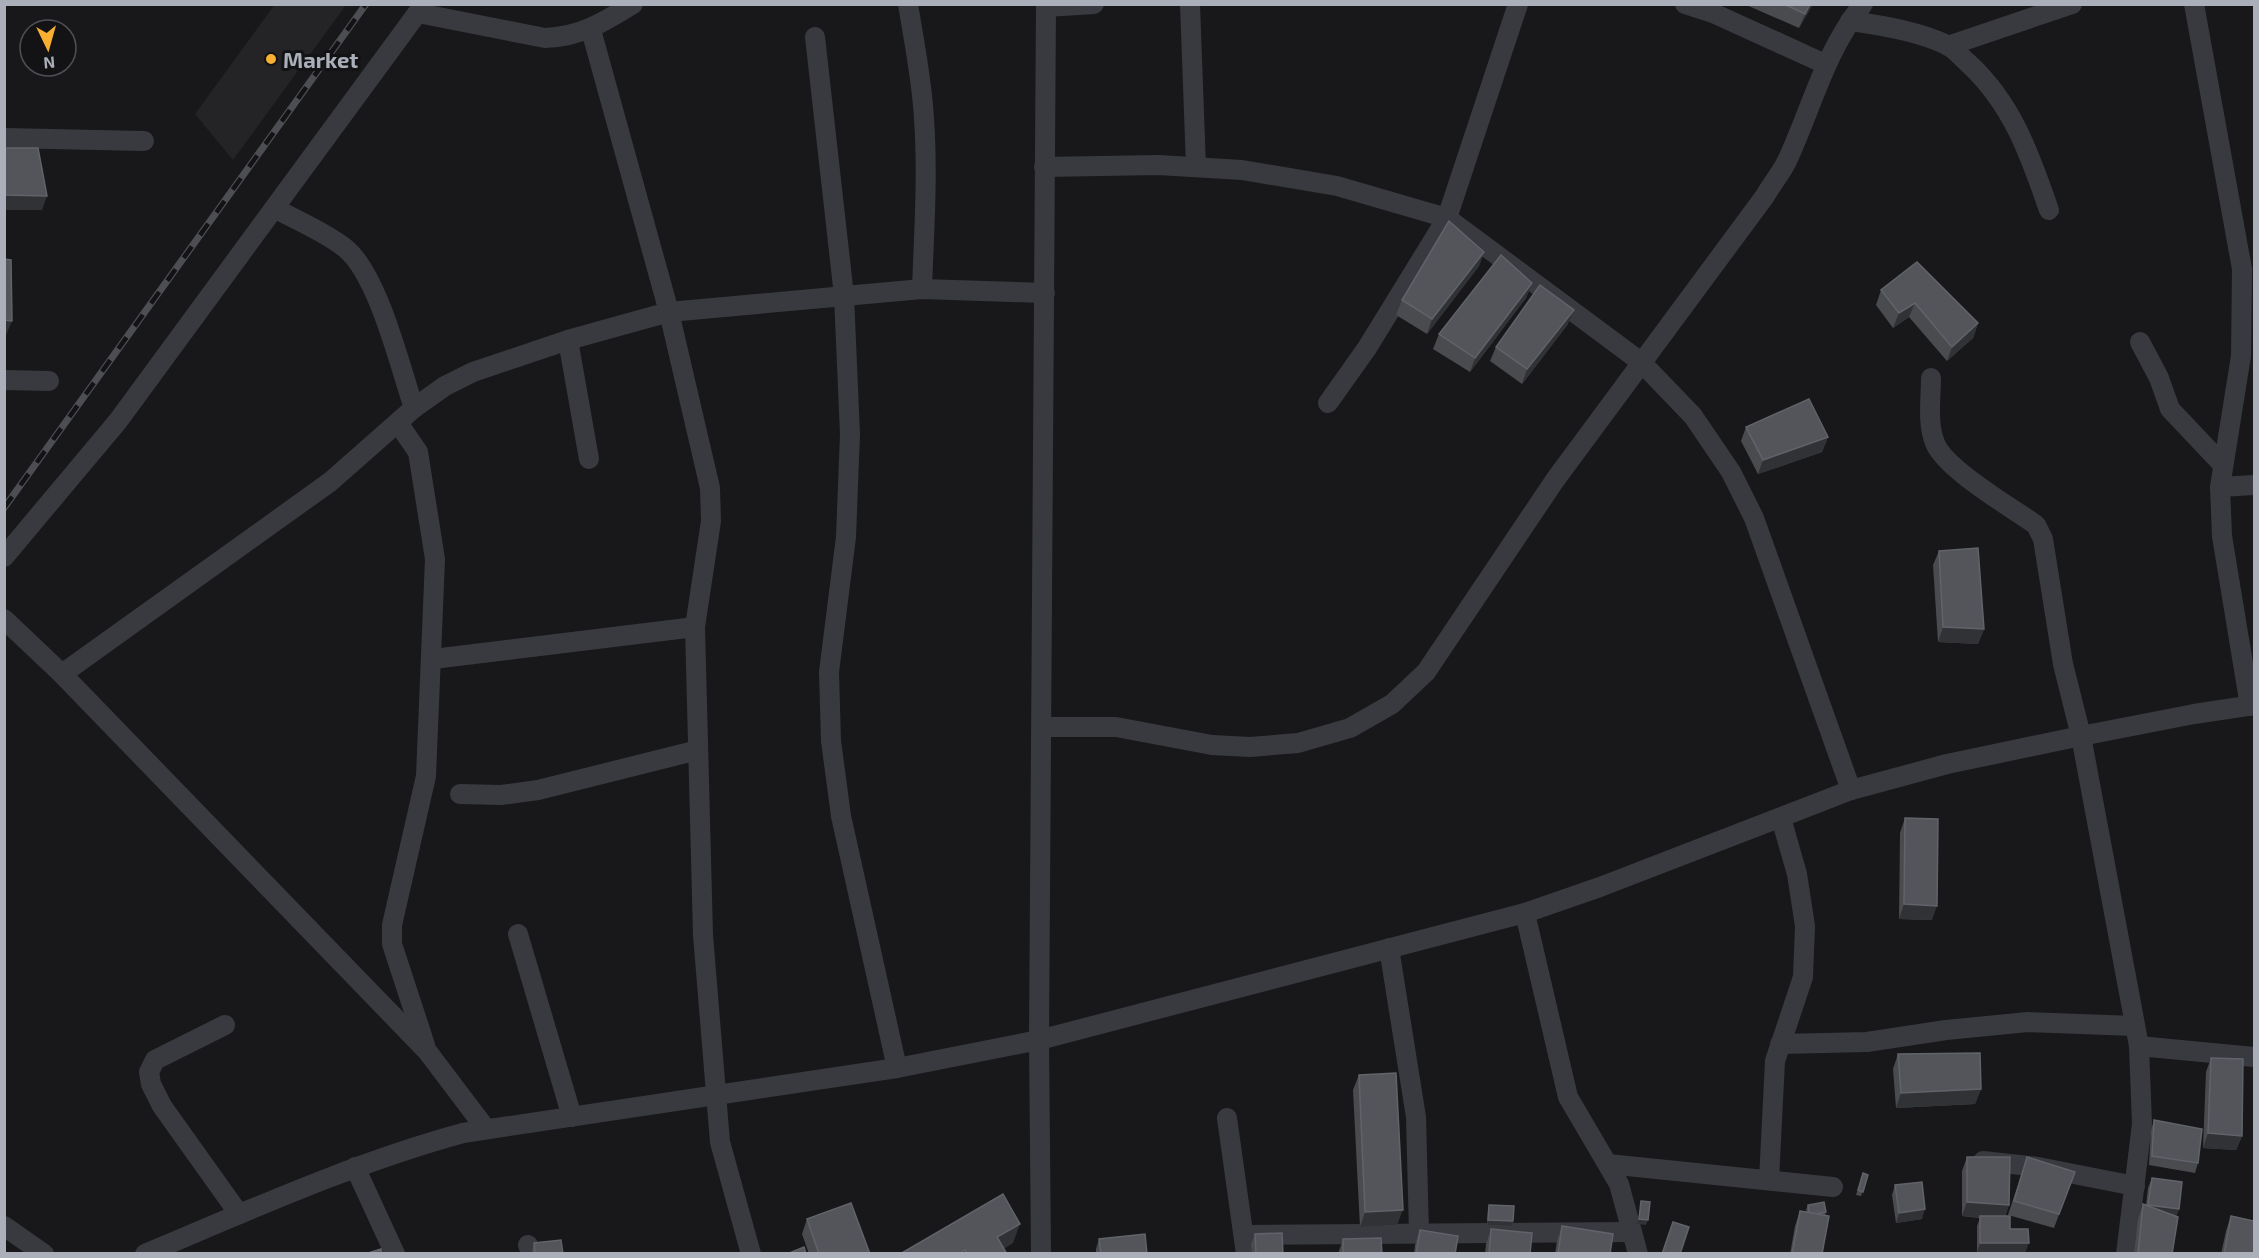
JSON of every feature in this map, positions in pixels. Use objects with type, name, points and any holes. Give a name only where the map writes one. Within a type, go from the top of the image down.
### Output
[{"type":"street","points":[[4,557],[118,421],[421,9],[546,38],[563,38],[591,30],[633,4]]},
{"type":"street","points":[[908,4],[924,121],[926,167],[922,289]]},
{"type":"street","points":[[1041,1254],[1039,1041],[1043,727],[1046,6],[1094,4]]},
{"type":"street","points":[[1190,4],[1196,167]]},
{"type":"street","points":[[1328,403],[1367,348],[1447,218],[1518,4]]},
{"type":"street","points":[[1685,4],[1713,14],[1825,64]]},
{"type":"street","points":[[1043,727],[1116,727],[1212,745],[1250,747],[1298,743],[1350,728],[1392,704],[1426,672],[1555,480],[1765,196],[1786,162],[1825,64],[1850,21],[1863,4]]},
{"type":"street","points":[[1948,46],[2072,4]]},
{"type":"street","points":[[145,1254],[403,1149],[486,1129],[897,1068],[1039,1041],[1525,912],[1851,790],[1947,764],[2194,714],[2252,706],[2222,536],[2220,487],[2241,356],[2242,269],[2194,4]]},
{"type":"street","points":[[1850,21],[1886,26],[1948,46],[1989,82],[2012,116],[2029,151],[2049,210]]},
{"type":"street","points":[[591,30],[669,312],[710,488],[711,521],[695,627],[702,906],[720,1142],[751,1254]]},
{"type":"street","points":[[815,37],[844,296],[850,434],[846,537],[829,672],[831,741],[841,816],[897,1068]]},
{"type":"street","points":[[4,138],[144,141]]},
{"type":"street","points":[[1044,167],[1196,167],[1242,170],[1337,186],[1447,218],[1641,362],[1693,416],[1736,481],[1754,519],[1851,790]]},
{"type":"street","points":[[276,208],[345,248],[357,261],[371,284],[414,408]]},
{"type":"street","points":[[62,674],[330,482],[414,408],[445,386],[473,372],[568,340],[669,312],[922,289],[1045,293]]},
{"type":"street","points":[[568,340],[590,459]]},
{"type":"street","points":[[2140,342],[2159,378],[2170,409],[2222,464]]},
{"type":"street","points":[[1931,378],[1931,425],[1935,443],[1945,460],[2036,525],[2043,538],[2063,664],[2081,736],[2139,1046],[2142,1124],[2126,1254]]},
{"type":"street","points":[[4,380],[50,381]]},
{"type":"street","points":[[398,423],[418,452],[435,559],[433,658],[426,776],[392,925],[392,944],[427,1051]]},
{"type":"street","points":[[2220,487],[2254,485]]},
{"type":"street","points":[[4,620],[62,674],[427,1051],[486,1129]]},
{"type":"street","points":[[433,658],[695,627]]},
{"type":"street","points":[[460,794],[501,795],[538,790],[698,750]]},
{"type":"street","points":[[1769,1180],[1775,1062],[1803,977],[1806,926],[1797,874],[1781,818]]},
{"type":"street","points":[[1525,912],[1568,1097],[1623,1194],[1638,1254]]},
{"type":"street","points":[[518,934],[572,1117]]},
{"type":"street","points":[[1389,948],[1416,1117],[1419,1233]]},
{"type":"street","points":[[1780,1044],[1867,1042],[1946,1030],[2028,1022],[2135,1026]]},
{"type":"street","points":[[225,1025],[155,1060],[149,1072],[151,1084],[162,1106],[239,1214]]},
{"type":"street","points":[[2139,1046],[2254,1057]]},
{"type":"street","points":[[1227,1118],[1245,1244],[1419,1233],[1460,1235],[1632,1232]]},
{"type":"street","points":[[1966,1160],[2038,1167],[2134,1186]]},
{"type":"street","points":[[1608,1164],[1833,1187]]},
{"type":"street","points":[[355,1167],[395,1254]]},
{"type":"street","points":[[4,1226],[44,1254]]},
{"type":"shaded area","name":"Market","points":[[275,4],[346,5],[233,160],[195,114]]},
{"type":"building","points":[[1784,4],[1810,4],[1805,14]]},
{"type":"building","points":[[4,148],[38,148],[47,196],[4,195]]},
{"type":"building","points":[[1449,221],[1484,252],[1432,319],[1402,300]]},
{"type":"building","points":[[1501,255],[1532,283],[1475,358],[1439,334]]},
{"type":"building","points":[[4,259],[11,260],[12,321],[4,320]]},
{"type":"building","points":[[1917,262],[1978,323],[1952,347],[1915,303],[1899,313],[1881,290]]},
{"type":"building","points":[[1540,285],[1574,310],[1527,369],[1496,347]]},
{"type":"building","points":[[1809,399],[1828,437],[1763,460],[1746,427]]},
{"type":"building","points":[[1978,548],[1984,629],[1943,627],[1939,551]]},
{"type":"building","points":[[1905,818],[1938,819],[1937,906],[1904,904]]},
{"type":"building","points":[[1980,1053],[1981,1089],[1901,1093],[1898,1054]]},
{"type":"building","points":[[2211,1058],[2243,1059],[2242,1136],[2208,1133]]},
{"type":"building","points":[[1396,1073],[1403,1210],[1365,1212],[1359,1075]]},
{"type":"building","points":[[2154,1120],[2202,1129],[2198,1163],[2152,1156]]},
{"type":"building","points":[[1967,1157],[2010,1157],[2009,1205],[1967,1202]]},
{"type":"building","points":[[2027,1157],[2075,1172],[2059,1214],[2014,1201]]},
{"type":"building","points":[[1863,1173],[1868,1175],[1863,1192],[1858,1190]]},
{"type":"building","points":[[2152,1178],[2182,1182],[2179,1209],[2148,1205]]},
{"type":"building","points":[[1922,1182],[1925,1209],[1899,1213],[1895,1185]]},
{"type":"building","points":[[1003,1194],[1020,1224],[997,1237],[1007,1254],[967,1254],[965,1250],[960,1254],[900,1254]]},
{"type":"building","points":[[1641,1201],[1650,1202],[1648,1220],[1639,1219]]},
{"type":"building","points":[[1824,1202],[1826,1212],[1809,1213],[1808,1205]]},
{"type":"building","points":[[851,1203],[870,1254],[819,1254],[807,1219]]},
{"type":"building","points":[[2143,1204],[2178,1217],[2172,1254],[2138,1254]]},
{"type":"building","points":[[1489,1205],[1514,1206],[1513,1221],[1488,1220]]},
{"type":"building","points":[[1800,1211],[1829,1216],[1822,1254],[1792,1254]]},
{"type":"building","points":[[1980,1216],[2010,1216],[2010,1229],[2028,1229],[2029,1243],[1980,1243]]},
{"type":"building","points":[[2231,1216],[2254,1221],[2254,1254],[2224,1254]]},
{"type":"building","points":[[1673,1222],[1689,1227],[1680,1254],[1662,1254]]},
{"type":"building","points":[[1562,1226],[1613,1234],[1610,1254],[1558,1254]]},
{"type":"building","points":[[1491,1229],[1532,1233],[1530,1254],[1489,1254]]},
{"type":"building","points":[[1420,1230],[1458,1236],[1455,1254],[1416,1254]]},
{"type":"building","points":[[1282,1233],[1283,1254],[1256,1254],[1255,1234]]},
{"type":"building","points":[[1145,1234],[1147,1254],[1101,1254],[1099,1239]]},
{"type":"building","points":[[1381,1238],[1382,1254],[1343,1254],[1343,1239]]},
{"type":"building","points":[[561,1240],[563,1254],[535,1254],[534,1243]]},
{"type":"building","points":[[804,1247],[806,1254],[787,1254]]},
{"type":"building","points":[[381,1249],[382,1254],[365,1254]]},
{"type":"railway","points":[[4,508],[366,4]]},
{"type":"place","name":"Market","points":[[271,59]]}]
